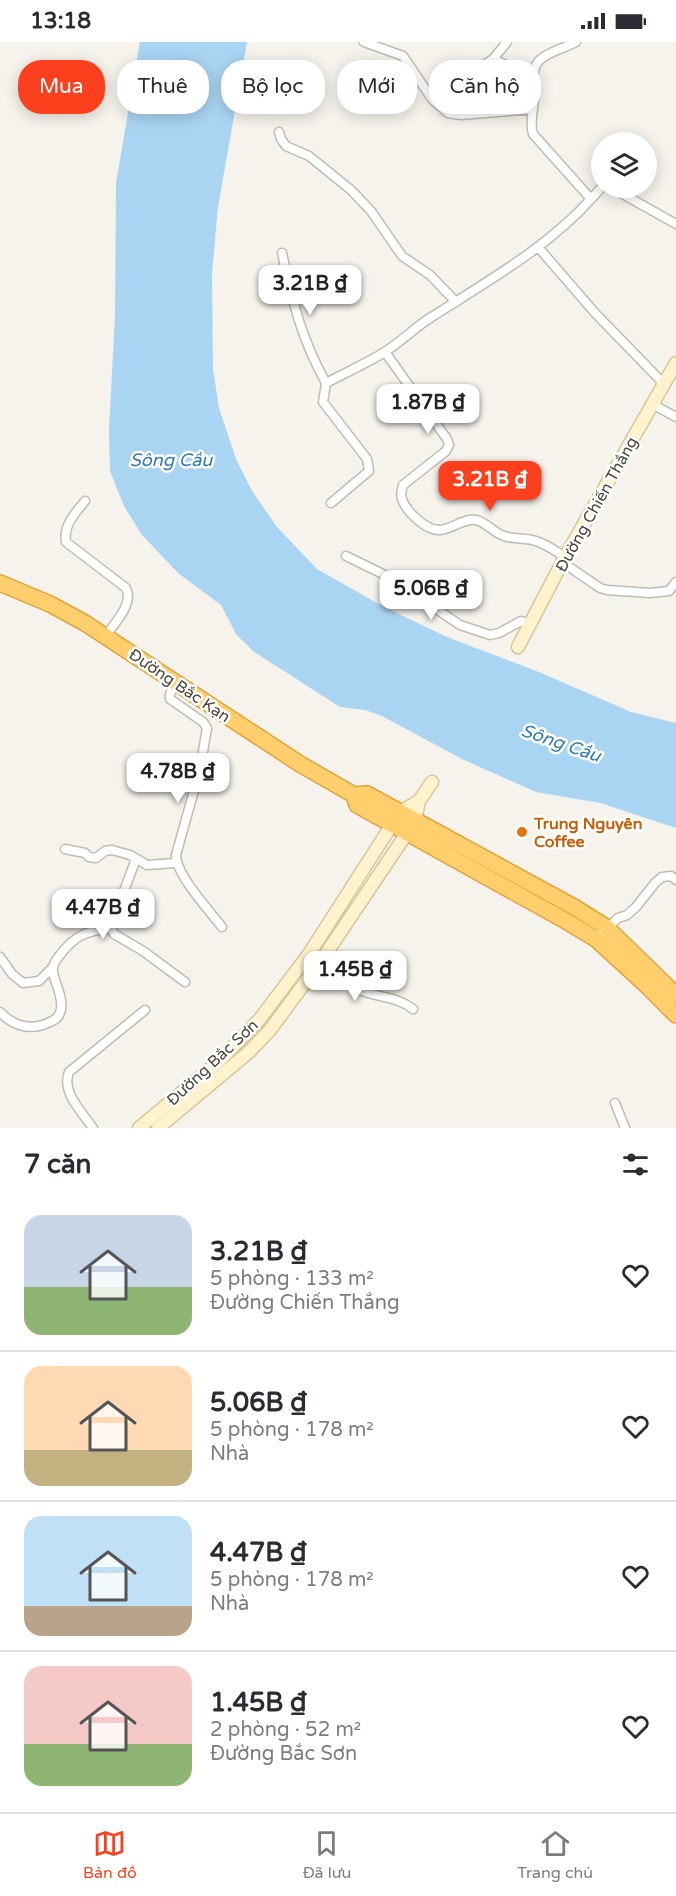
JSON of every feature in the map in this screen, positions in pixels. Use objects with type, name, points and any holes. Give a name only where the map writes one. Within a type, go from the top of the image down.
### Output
[{"type":"highway","name":"Đường Bắc Kạn","points":[[0,583],[50,604],[106,636],[300,764],[354,795],[367,794],[400,812],[411,827]]},
{"type":"highway","name":"Đường Bắc Kạn","points":[[354,795],[357,806],[391,826],[411,827],[574,907],[601,933],[676,994]]},
{"type":"highway","name":"Đường Bắc Kạn","points":[[601,933],[644,983],[676,1015]]},
{"type":"main road","name":"Đường Chiến Thắng","points":[[518,647],[564,560],[676,363]]},
{"type":"main road","points":[[411,827],[419,801],[432,782]]},
{"type":"main road","points":[[400,812],[419,801]]},
{"type":"main road","name":"Đường Bắc Sơn","points":[[139,1128],[217,1063],[259,1020],[309,954],[400,812]]},
{"type":"main road","name":"Đường Bắc Sơn","points":[[158,1128],[249,1052],[276,1022],[321,962],[411,827]]},
{"type":"street","points":[[364,42],[403,56],[429,95]]},
{"type":"street","points":[[494,59],[507,42]]},
{"type":"street","points":[[539,60],[576,42]]},
{"type":"street","points":[[457,114],[475,114]]},
{"type":"street","points":[[326,383],[385,352],[425,322],[538,247],[581,211],[591,199],[532,134],[532,114]]},
{"type":"street","points":[[279,132],[286,146],[309,156],[351,190],[382,225],[402,256],[430,275],[456,302]]},
{"type":"street","points":[[630,198],[676,224]]},
{"type":"street","points":[[538,247],[595,313],[664,384]]},
{"type":"street","points":[[282,253],[293,303],[305,342],[326,383],[323,402],[367,459],[369,471],[332,503]]},
{"type":"street","points":[[385,352],[447,439],[446,451],[403,485],[402,501],[407,509],[424,524],[433,530],[442,530],[471,520],[479,521],[501,535],[542,543],[600,588],[607,590],[672,593],[676,582]]},
{"type":"street","points":[[652,404],[676,417]]},
{"type":"street","points":[[85,501],[66,529],[66,542],[126,588],[129,594],[129,601],[106,636]]},
{"type":"street","points":[[346,556],[402,585],[460,625],[490,635],[499,633],[521,621],[530,624]]},
{"type":"street","points":[[176,682],[170,699],[203,722],[207,728],[200,769],[176,855],[176,863],[222,927]]},
{"type":"street","points":[[65,849],[96,858],[105,851],[112,850],[130,855],[147,865],[176,863]]},
{"type":"street","points":[[136,859],[111,928],[114,934],[143,951],[184,982]]},
{"type":"street","points":[[601,933],[618,918],[627,915],[636,907],[662,877],[671,876],[676,880]]},
{"type":"street","points":[[0,957],[12,974],[23,983],[39,981],[53,967],[69,944],[81,935],[94,930],[111,928]]},
{"type":"street","points":[[321,962],[344,983],[368,993],[397,999],[413,1009]]},
{"type":"street","points":[[0,1012],[8,1020],[21,1027],[39,1028],[56,1019],[61,1010],[53,967]]},
{"type":"street","points":[[93,1128],[68,1091],[66,1079],[69,1072],[145,1010]]},
{"type":"street","points":[[615,1103],[625,1128]]},
{"type":"water","name":"Sông Cầu","points":[[140,42],[247,42],[244,60],[221,60],[221,114],[234,114],[218,207],[212,273],[213,369],[219,408],[236,459],[252,491],[277,527],[317,569],[384,607],[447,637],[539,672],[631,712],[676,723],[676,828],[600,803],[536,792],[462,759],[382,716],[365,710],[340,707],[253,651],[236,634],[221,605],[178,573],[142,535],[124,506],[110,471],[109,430],[115,315],[116,183],[128,114],[209,114],[209,60],[137,60]]},
{"type":"place","name":"Trung Nguyên Coffee","points":[[522,832]]}]
